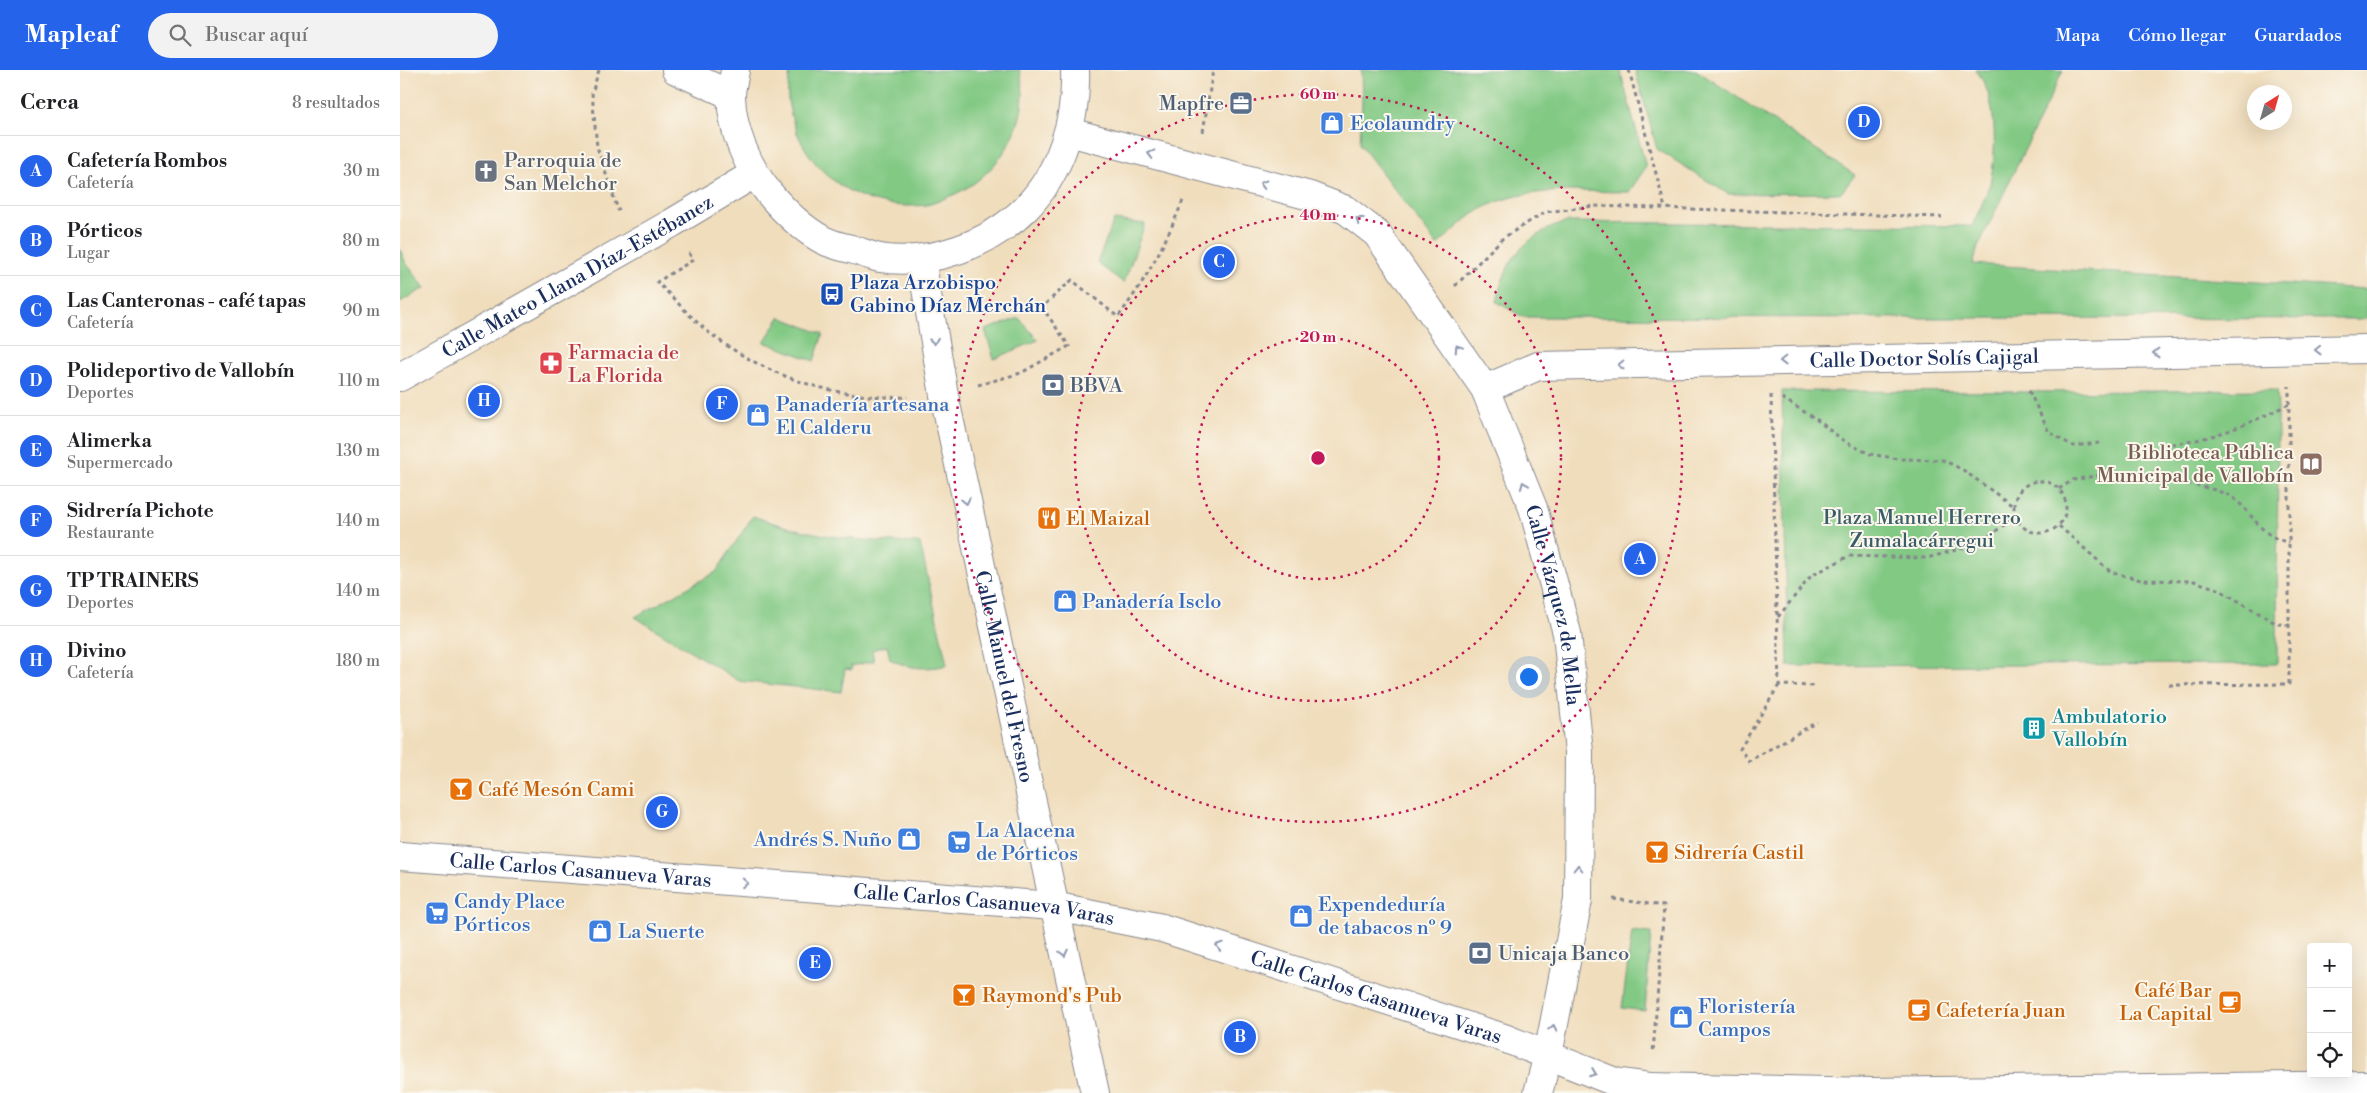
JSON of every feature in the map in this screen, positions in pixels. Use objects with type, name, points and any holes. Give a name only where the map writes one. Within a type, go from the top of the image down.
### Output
[{"type":"street","points":[[676,70],[733,83],[736,130],[754,174],[786,214],[822,240],[881,258],[921,259],[964,247],[997,232],[1026,208],[1051,174],[1069,132],[1076,96],[1074,70]]},
{"type":"street","name":"Calle Vázquez de Mella","points":[[1069,132],[1310,196],[1346,210],[1377,234],[1485,389],[1533,508],[1568,633],[1579,752],[1578,894],[1548,1055],[1538,1093]]},
{"type":"street","name":"Calle Mateo Llana Díaz-Estébanez","points":[[400,377],[672,223],[754,174]]},
{"type":"street","name":"Calle Manuel del Fresno","points":[[921,259],[944,395],[1053,906],[1095,1093]]},
{"type":"street","name":"Calle Doctor Solís Cajigal","points":[[1485,389],[1538,366],[2367,349]]},
{"type":"street","name":"Calle Carlos Casanueva Varas","points":[[400,856],[1053,906],[1162,928],[1504,1038],[1615,1082],[1651,1087],[1872,1092],[2367,1085]]},
{"type":"path","points":[[599,70],[592,94],[597,147],[618,210],[625,207]]},
{"type":"path","points":[[672,223],[693,260],[657,282],[714,337],[772,371],[829,390],[879,398],[944,395],[1021,373],[1069,346],[1042,307],[1072,280],[1118,317],[1144,281],[1161,249],[1198,166],[1213,70]]},
{"type":"path","points":[[1629,70],[1666,208]]},
{"type":"path","points":[[1431,310],[1503,238],[1544,212],[1593,206],[1942,217]]},
{"type":"path","points":[[2169,685],[2290,684],[2289,350]]},
{"type":"path","points":[[2024,356],[2030,392],[2049,432],[2073,446],[2099,443]]},
{"type":"path","points":[[1817,722],[1749,761],[1740,749],[1779,685],[1771,391],[1816,419],[1845,442],[1870,454],[1899,459],[1944,460],[1963,470],[2013,506]]},
{"type":"path","points":[[2172,444],[2198,441],[2223,434],[2289,404]]},
{"type":"path","points":[[2059,489],[2073,480],[2101,476]]},
{"type":"path","points":[[2040,480],[2059,489],[2067,508],[2058,526],[2043,534],[2026,530],[2014,517],[2013,506],[2021,488],[2040,480]]},
{"type":"path","points":[[2172,480],[2232,496],[2253,520],[2277,540],[2289,542]]},
{"type":"path","points":[[1777,618],[1811,576],[1849,556],[1927,558],[1978,544],[2014,517]]},
{"type":"path","points":[[2058,526],[2112,572],[2141,580],[2194,581],[2232,597],[2277,624],[2290,625]]},
{"type":"path","points":[[1779,685],[1816,686]]},
{"type":"path","points":[[1578,894],[1664,906],[1651,1087]]},
{"type":"green space","points":[[790,70],[1020,70],[1023,93],[1021,110],[1017,127],[1001,157],[990,170],[963,190],[926,205],[901,206],[877,202],[855,194],[835,182],[818,166],[804,147],[794,125],[788,100]]},
{"type":"green space","points":[[1361,70],[1620,70],[1646,167],[1629,192],[1568,191],[1528,194],[1508,198],[1472,215],[1437,245],[1360,144]]},
{"type":"green space","points":[[1635,70],[1696,70],[1855,175],[1841,193],[1728,194],[1657,149]]},
{"type":"green space","points":[[1975,70],[2063,70],[1978,247],[1973,264],[2367,289],[2367,319],[1523,317],[1497,302],[1505,273],[1519,251],[1540,234],[1567,222],[1972,226],[1990,183],[1994,156],[1992,108],[1983,80]]},
{"type":"green space","points":[[1114,220],[1145,224],[1124,283],[1097,263]]},
{"type":"green space","points":[[400,249],[406,263],[425,288],[400,302]]},
{"type":"green space","points":[[780,317],[823,334],[814,361],[764,342]]},
{"type":"green space","points":[[1019,318],[1038,340],[994,359],[985,330]]},
{"type":"green space","name":"Plaza Manuel Herrero Zumalacárregui","points":[[2277,390],[2277,664],[1788,666],[1782,391],[2030,392]]},
{"type":"green space","points":[[753,516],[794,529],[835,537],[920,543],[947,665],[925,668],[904,665],[890,659],[887,646],[872,650],[874,661],[851,666],[852,670],[845,669],[841,692],[739,681],[635,617],[716,572]]},
{"type":"green space","points":[[1632,931],[1651,933],[1645,1011],[1622,1008]]},
{"type":"place","name":"Mapfre","points":[[1241,103]]},
{"type":"place","name":"Polideportivo de Vallobín","points":[[1864,122]]},
{"type":"place","name":"Ecolaundry","points":[[1332,123]]},
{"type":"place","name":"Parroquia de San Melchor","points":[[486,171]]},
{"type":"place","name":"Las Canteronas - café tapas","points":[[1219,262]]},
{"type":"place","name":"Plaza Arzobispo Gabino Díaz Merchán","points":[[832,294]]},
{"type":"place","name":"Farmacia de La Florida","points":[[551,363]]},
{"type":"place","name":"BBVA","points":[[1053,385]]},
{"type":"place","name":"Divino","points":[[484,401]]},
{"type":"place","name":"Sidrería Pichote","points":[[722,404]]},
{"type":"place","name":"Panadería artesana El Calderu","points":[[758,415]]},
{"type":"place","name":"Biblioteca Pública Municipal de Vallobín","points":[[2311,464]]},
{"type":"place","name":"El Maizal","points":[[1049,518]]},
{"type":"place","name":"Cafetería Rombos","points":[[1640,559]]},
{"type":"place","name":"Panadería Isclo","points":[[1065,601]]},
{"type":"place","name":"Ambulatorio Vallobín","points":[[2034,728]]},
{"type":"place","name":"Café Mesón Cami","points":[[461,789]]},
{"type":"place","name":"TP TRAINERS","points":[[662,812]]},
{"type":"place","name":"Andrés S. Nuño","points":[[909,839]]},
{"type":"place","name":"La Alacena de Pórticos","points":[[959,842]]},
{"type":"place","name":"Sidrería Castil","points":[[1657,852]]},
{"type":"place","name":"Candy Place Pórticos","points":[[437,913]]},
{"type":"place","name":"Expendeduría de tabacos nº 9","points":[[1301,916]]},
{"type":"place","name":"La Suerte","points":[[600,931]]},
{"type":"place","name":"Unicaja Banco","points":[[1480,953]]},
{"type":"place","name":"Alimerka","points":[[815,963]]},
{"type":"place","name":"Raymond's Pub","points":[[964,995]]},
{"type":"place","name":"Café Bar La Capital","points":[[2230,1002]]},
{"type":"place","name":"Cafetería Juan","points":[[1919,1010]]},
{"type":"place","name":"Floristería Campos","points":[[1681,1017]]},
{"type":"place","name":"Pórticos","points":[[1240,1037]]}]
